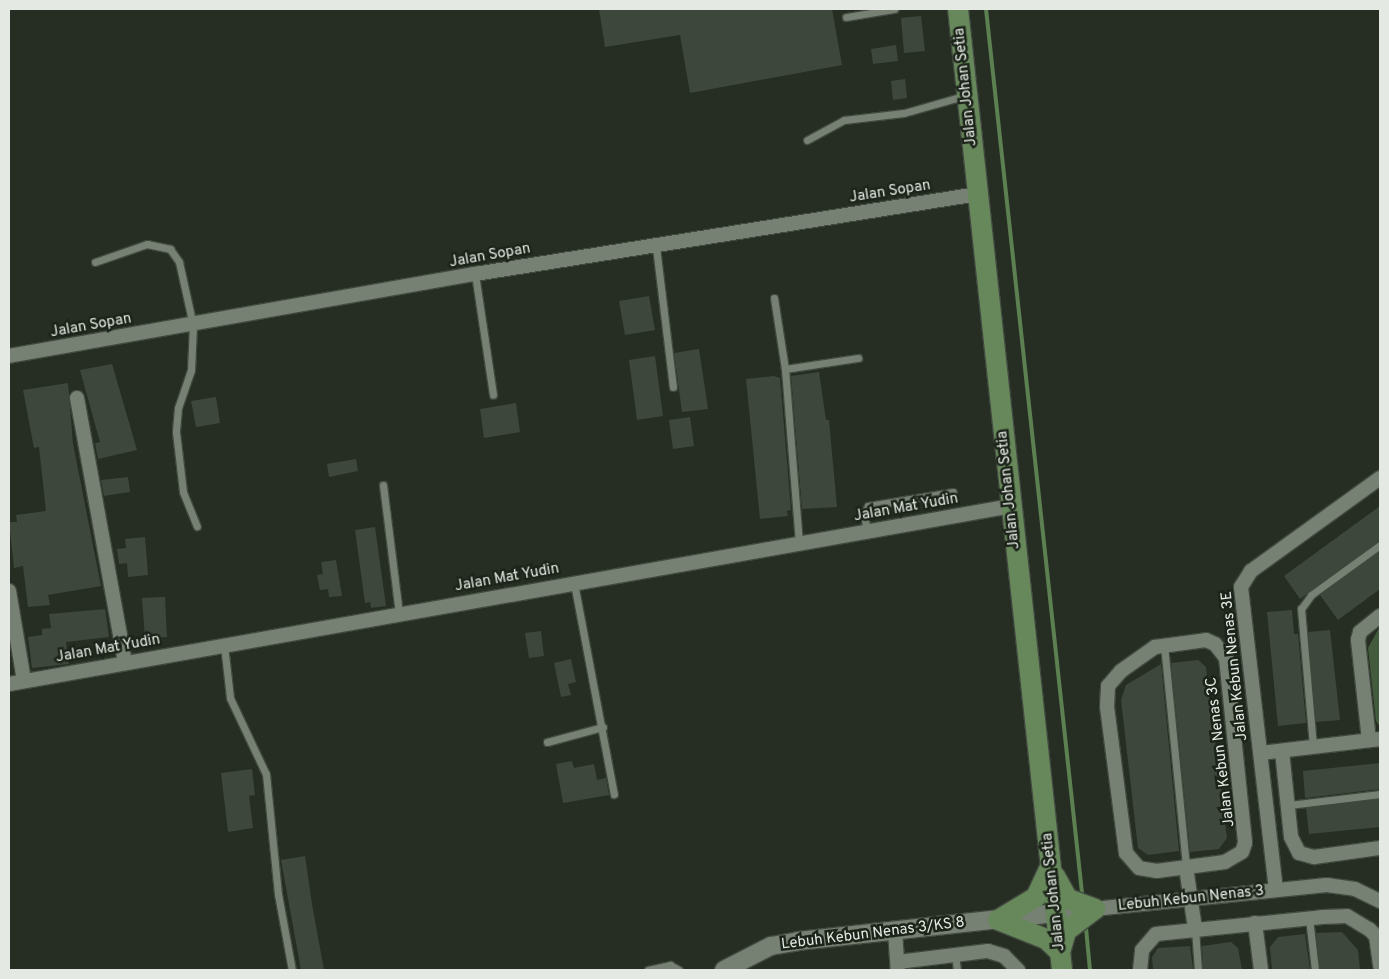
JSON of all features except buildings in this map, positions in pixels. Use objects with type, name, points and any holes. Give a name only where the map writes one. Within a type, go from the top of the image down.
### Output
[{"type":"main road","name":"Jalan Johan Setia","points":[[958,9],[1061,961]]},
{"type":"main road","points":[[1051,865],[1068,899],[1095,909]]},
{"type":"main road","points":[[998,920],[1036,897],[1051,865]]},
{"type":"main road","points":[[1061,961],[1066,931],[1095,909]]},
{"type":"main road","points":[[998,920],[1046,939],[1061,961]]},
{"type":"street","name":"Jalan Sopan","points":[[9,356],[475,274],[656,247],[978,194]]},
{"type":"street","points":[[77,398],[125,662]]},
{"type":"street","name":"Jalan Kebun Nenas 3E","points":[[1276,890],[1243,580],[1380,478]]},
{"type":"street","name":"Jalan Mat Yudin","points":[[9,684],[399,613],[1011,506]]},
{"type":"street","points":[[9,591],[24,681]]},
{"type":"street","points":[[1261,753],[1374,740],[1358,640],[1360,632],[1380,616]]},
{"type":"street","name":"Jalan Kebun Nenas 3C","points":[[1164,645],[1206,640],[1215,644],[1226,658],[1247,833],[1242,852],[1235,858],[1186,867]]},
{"type":"street","points":[[1164,645],[1121,670],[1108,686],[1107,707],[1126,853],[1131,863],[1146,870],[1186,867],[1195,929]]},
{"type":"street","points":[[1282,751],[1291,837],[1299,854],[1314,857],[1380,848]]},
{"type":"street","name":"Lebuh Kebun Nenas 3","points":[[998,920],[1276,890],[1342,885],[1380,901]]},
{"type":"street","points":[[1140,970],[1146,942],[1156,934],[1255,923],[1347,916],[1378,934],[1380,966]]},
{"type":"street","name":"Lebuh Kebun Nenas 3/KS 8","points":[[724,970],[771,946],[998,920]]},
{"type":"street","points":[[1255,923],[1261,970]]},
{"type":"street","points":[[895,931],[898,966],[955,954],[996,952],[1018,970]]},
{"type":"lane","points":[[846,17],[894,9]]},
{"type":"lane","points":[[807,140],[844,120],[904,113],[967,95]]},
{"type":"lane","points":[[95,262],[147,244],[170,249],[179,262],[193,325],[191,370],[178,408],[176,432],[183,492],[197,526]]},
{"type":"lane","points":[[656,247],[673,387]]},
{"type":"lane","points":[[475,274],[493,395]]},
{"type":"lane","points":[[774,298],[785,369],[799,543]]},
{"type":"lane","points":[[785,369],[858,358]]},
{"type":"lane","points":[[383,485],[399,613]]},
{"type":"lane","points":[[867,532],[864,513],[868,506],[953,492]]},
{"type":"lane","points":[[1313,746],[1301,609],[1311,595],[1380,545]]},
{"type":"lane","points":[[574,583],[604,727],[614,794]]},
{"type":"lane","points":[[224,645],[230,698],[266,774],[278,894],[292,970]]},
{"type":"lane","points":[[1164,645],[1186,867]]},
{"type":"lane","points":[[547,742],[604,727]]},
{"type":"lane","points":[[1289,805],[1380,794]]},
{"type":"lane","points":[[1309,918],[1315,970]]},
{"type":"lane","points":[[1195,929],[1198,970]]},
{"type":"lane","points":[[955,954],[957,970]]},
{"type":"lane","points":[[648,970],[670,965],[679,970]]},
{"type":"green space","points":[[1380,626],[1380,727],[1376,721],[1368,648]]},
{"type":"waterway","points":[[986,9],[1082,893]]},
{"type":"waterway","points":[[1086,928],[1090,970]]}]
